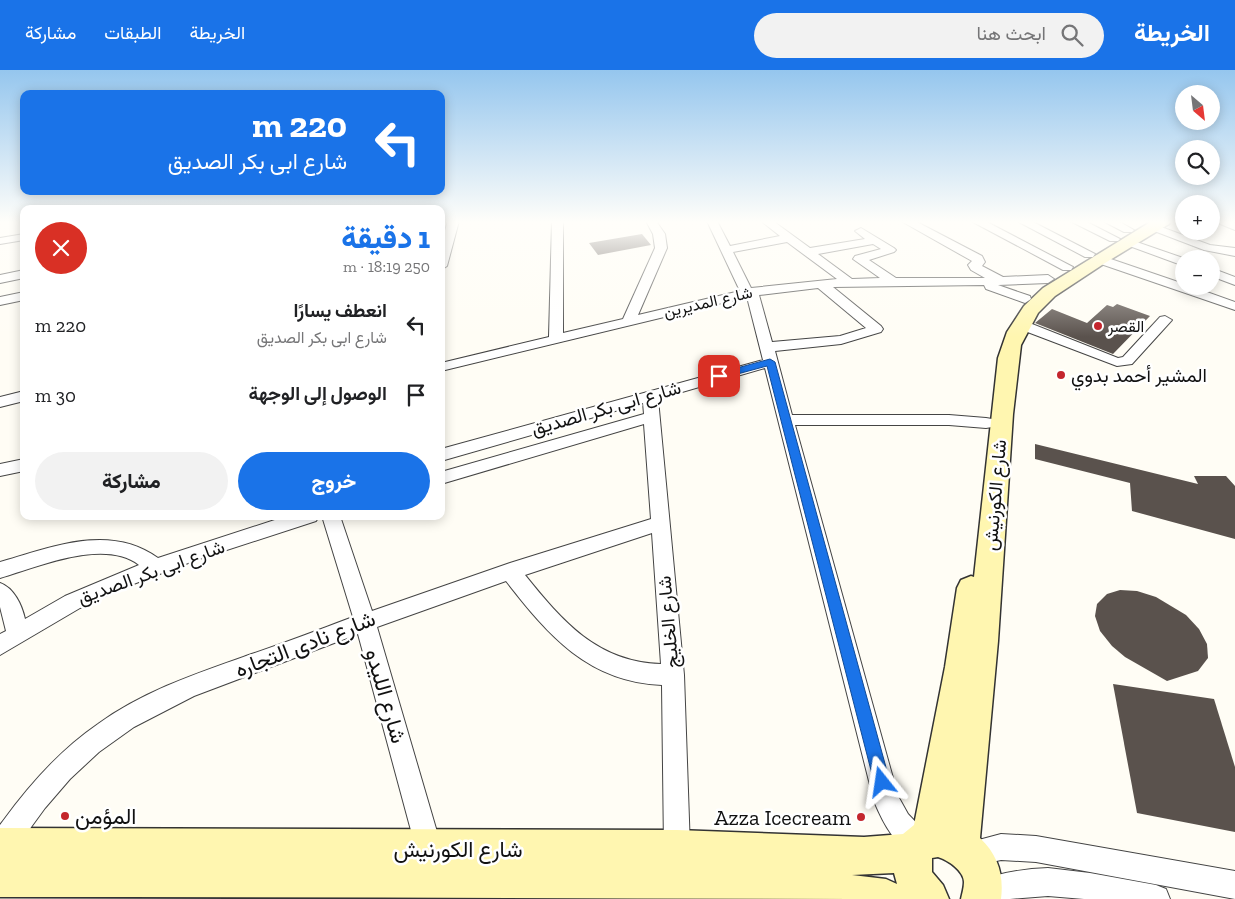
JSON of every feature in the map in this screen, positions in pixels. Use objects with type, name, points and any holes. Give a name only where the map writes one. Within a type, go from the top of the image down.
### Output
[{"type":"street","points":[[556,339],[557,260]]},
{"type":"street","points":[[628,321],[656,260]]},
{"type":"street","points":[[731,260],[749,292],[768,355],[887,801],[899,823],[981,872],[982,896],[1016,883],[1054,881],[1156,899]]},
{"type":"street","points":[[818,260],[850,283]]},
{"type":"street","points":[[860,260],[896,283]]},
{"type":"street","points":[[978,260],[979,262],[974,265],[975,267],[1003,282]]},
{"type":"street","points":[[1037,260],[1058,273]]},
{"type":"street","name":"شارع الكورنيش","points":[[0,847],[677,849],[864,856],[898,854],[939,846],[983,641],[993,353],[1003,329],[1025,299],[1058,273],[1081,260]]},
{"type":"street","name":"شارع الكورنيش","points":[[991,416],[1016,332],[1030,310],[1049,292],[1092,260]]},
{"type":"street","points":[[1146,260],[1165,282],[1235,306]]},
{"type":"street","name":"شارع المديرين","points":[[445,363],[556,339],[749,292],[821,284],[1003,282],[1058,273]]},
{"type":"street","points":[[0,279],[20,275]]},
{"type":"street","points":[[1220,275],[1235,281]]},
{"type":"street","points":[[1165,282],[1175,276]]},
{"type":"street","name":"شارع المديرين","points":[[980,283],[1025,299]]},
{"type":"street","name":"شارع ابى بكر الصديق","points":[[445,454],[650,395],[768,355],[841,340],[876,329],[821,284]]},
{"type":"street","points":[[0,301],[20,297]]},
{"type":"street","points":[[1022,324],[1117,362],[1122,362],[1127,361],[1165,320]]},
{"type":"street","name":"شارع الخليج","points":[[650,395],[673,675],[677,849]]},
{"type":"street","points":[[0,402],[20,397]]},
{"type":"street","points":[[786,420],[950,420],[991,416]]},
{"type":"street","name":"شارع ابى بكر الصديق","points":[[445,477],[652,417]]},
{"type":"street","points":[[0,470],[20,466]]},
{"type":"street","name":"شارع ابى بكر الصديق","points":[[0,646],[17,633],[64,605],[111,583],[298,520]]},
{"type":"street","name":"شارع الليدو","points":[[332,520],[365,621],[429,849]]},
{"type":"street","name":"شارع نادى التجاره","points":[[0,847],[46,786],[76,756],[108,730],[141,710],[174,694],[365,621],[510,571],[660,523]]},
{"type":"street","points":[[0,570],[75,550],[96,547],[116,547],[132,550],[146,557],[156,567]]},
{"type":"street","points":[[510,571],[560,632],[582,650],[609,664],[639,672],[673,675]]},
{"type":"street","points":[[0,591],[12,608],[17,633]]},
{"type":"street","points":[[929,899],[919,888],[914,878],[912,867],[939,846],[1036,849],[1235,885]]},
{"type":"street","name":"شارع الكورنيش","points":[[0,878],[428,877],[663,882],[850,894],[886,899]]},
{"type":"building","points":[[1117,304],[1150,316],[1113,354],[1035,323],[1052,309],[1087,323],[1107,305],[1113,307]]},
{"type":"building","points":[[1035,444],[1198,484],[1194,476],[1226,476],[1235,486],[1235,539],[1132,511],[1130,483],[1035,459]]},
{"type":"building","points":[[1120,590],[1137,591],[1156,597],[1186,615],[1199,629],[1207,644],[1208,658],[1198,671],[1167,681],[1125,657],[1112,646],[1100,631],[1095,616],[1097,604],[1107,594]]},
{"type":"building","points":[[1113,684],[1214,699],[1235,767],[1235,832],[1137,813]]},
{"type":"place","name":"القصر","points":[[1098,326]]},
{"type":"place","name":"المشير أحمد بدوي","points":[[1061,375]]},
{"type":"place","name":"المؤمن","points":[[65,816]]},
{"type":"place","name":"Azza Icecream","points":[[861,817]]},
{"type":"route","points":[[719,376],[770,362],[882,782]]}]
